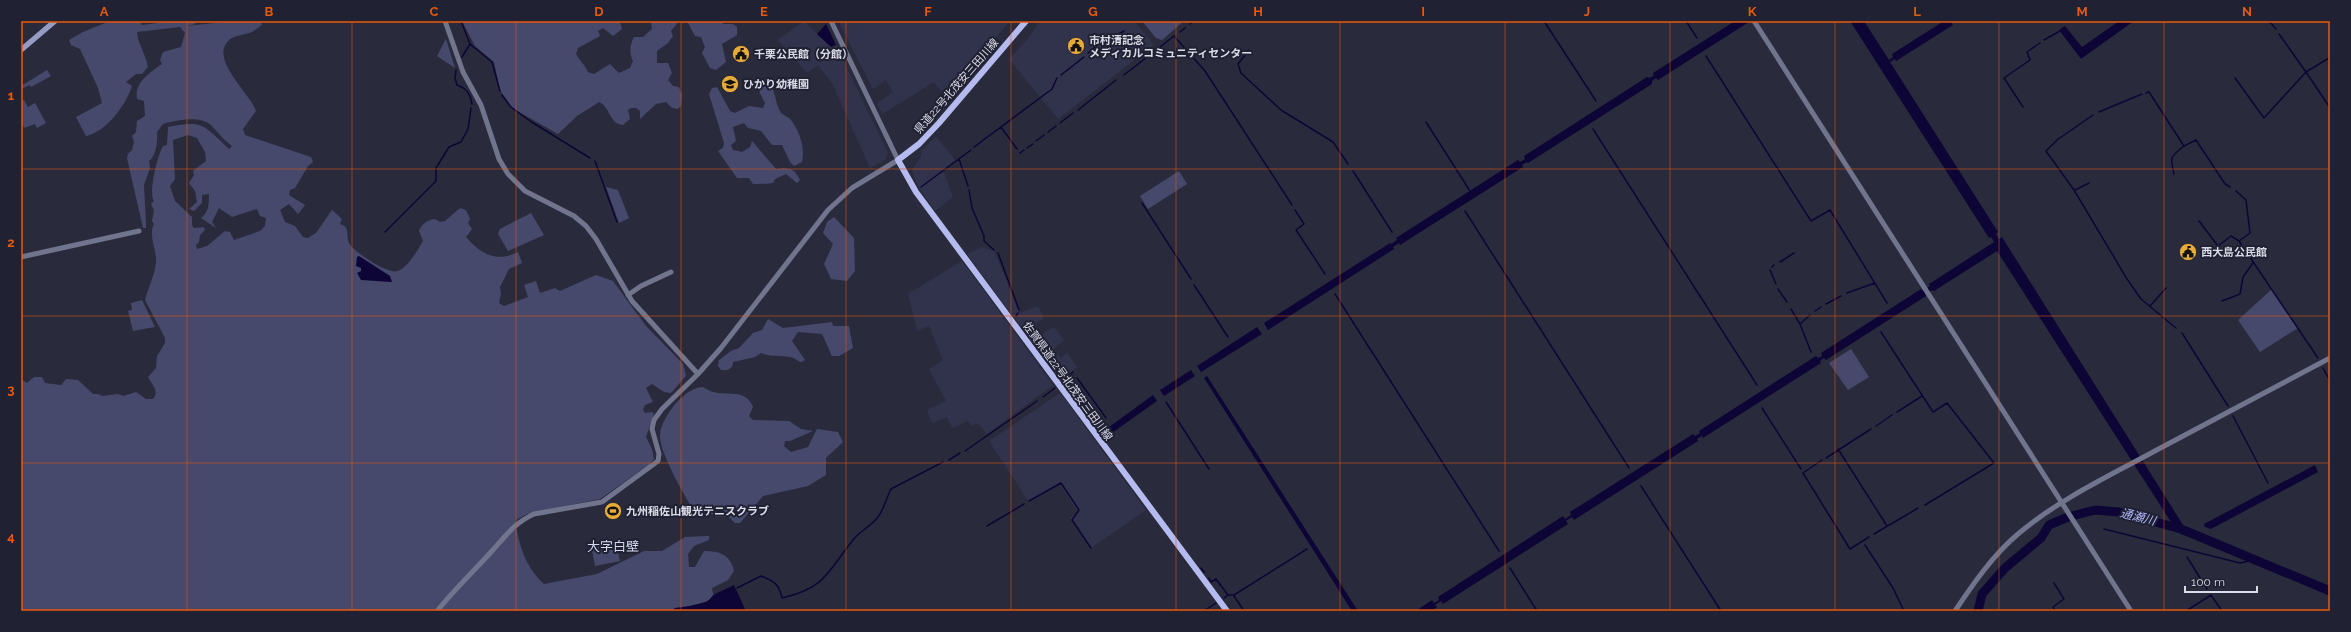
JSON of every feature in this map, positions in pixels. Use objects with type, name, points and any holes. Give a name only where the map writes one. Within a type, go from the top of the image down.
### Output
[{"type":"main road","points":[[21,50],[55,21]]},
{"type":"main road","name":"県道22号北茂安三田川線","points":[[898,160],[919,144],[939,123],[1026,21]]},
{"type":"main road","name":"佐賀県道22号北茂安三田川線","points":[[898,160],[916,192],[1227,611]]},
{"type":"street","points":[[445,21],[462,72],[481,105],[499,159],[508,174],[525,191],[574,216],[586,226],[596,239],[628,295],[698,374]]},
{"type":"street","points":[[437,611],[458,584],[491,552],[510,529],[524,519],[534,514],[602,502],[654,465],[659,458],[653,435],[654,420],[662,409],[698,374],[721,348],[828,210],[852,188],[898,160],[830,21]]},
{"type":"street","points":[[1754,21],[2131,611]]},
{"type":"street","points":[[21,257],[139,231]]},
{"type":"street","points":[[628,295],[641,286],[671,272]]},
{"type":"street","points":[[1955,611],[1972,585],[2017,534],[2061,502],[2330,358]]},
{"type":"shaded area","points":[[110,21],[140,21],[142,25],[173,21],[192,21],[196,24],[186,26],[235,21],[261,21],[262,25],[252,32],[230,39],[224,49],[224,57],[227,67],[256,111],[243,129],[245,135],[311,157],[313,162],[308,166],[295,188],[290,190],[289,195],[305,205],[298,214],[289,204],[280,210],[285,222],[295,226],[303,237],[308,238],[316,233],[332,210],[342,219],[340,224],[344,225],[346,228],[349,243],[354,249],[380,267],[387,270],[398,271],[409,263],[423,241],[419,231],[423,224],[433,219],[440,222],[445,221],[460,208],[466,210],[470,219],[468,223],[472,229],[466,237],[477,248],[496,257],[503,257],[518,252],[522,263],[509,269],[500,287],[501,294],[499,303],[504,306],[528,297],[524,285],[536,281],[540,293],[555,288],[560,291],[596,275],[613,281],[646,326],[683,364],[686,376],[671,393],[664,392],[652,384],[646,388],[653,402],[645,405],[643,410],[645,413],[652,412],[654,414],[646,437],[652,449],[654,459],[650,464],[600,499],[527,514],[516,520],[518,538],[528,563],[544,584],[597,574],[644,551],[662,551],[685,537],[709,536],[709,540],[694,546],[688,554],[689,567],[695,567],[704,551],[719,553],[727,557],[734,571],[728,580],[712,588],[714,598],[708,603],[677,611],[21,611],[21,379],[27,383],[34,377],[42,377],[45,383],[61,385],[66,379],[78,380],[93,394],[102,396],[118,394],[123,396],[136,392],[146,399],[153,399],[156,391],[148,377],[156,368],[157,356],[165,343],[165,338],[145,300],[156,262],[152,238],[152,228],[154,224],[152,221],[154,210],[151,204],[154,201],[152,197],[152,190],[154,174],[161,150],[163,146],[167,145],[168,127],[189,124],[202,126],[214,134],[229,149],[232,146],[212,126],[202,120],[189,119],[163,124],[157,132],[156,148],[149,161],[150,168],[144,185],[146,228],[143,228],[127,158],[128,154],[132,150],[134,142],[132,136],[136,132],[137,121],[145,116],[144,101],[137,99],[138,87],[144,78],[162,64],[160,60],[163,52],[181,47],[185,33],[180,27],[137,32],[148,67],[142,74],[136,74],[126,82],[132,86],[125,101],[114,117],[101,129],[86,136],[76,117],[102,103],[98,88],[80,49],[71,45],[69,40],[83,32]],"holes":[[[188,135],[197,138],[205,152],[206,161],[193,171],[194,175],[189,183],[195,191],[197,202],[189,209],[194,211],[202,203],[202,195],[209,194],[209,204],[204,216],[201,218],[216,228],[212,222],[219,208],[232,217],[257,209],[260,216],[266,218],[265,226],[260,231],[234,240],[230,232],[225,231],[207,246],[197,249],[196,245],[199,242],[200,235],[205,230],[204,227],[194,228],[192,225],[192,217],[175,201],[170,186],[175,179],[173,140]]]},
{"type":"shaded area","points":[[462,21],[623,21],[620,22],[622,29],[613,36],[603,28],[598,31],[600,36],[578,48],[576,54],[588,72],[594,74],[610,64],[619,73],[630,68],[633,61],[631,46],[634,37],[643,37],[652,29],[651,21],[679,21],[671,31],[673,36],[668,43],[657,51],[657,63],[668,63],[672,73],[668,80],[673,86],[679,87],[682,95],[681,106],[678,109],[672,108],[666,102],[656,104],[640,119],[640,111],[636,108],[631,108],[628,110],[630,119],[623,125],[615,122],[603,104],[599,102],[577,116],[558,134],[512,108],[500,90],[494,62],[475,46]]},
{"type":"shaded area","points":[[687,21],[722,21],[723,24],[733,24],[737,27],[737,35],[722,44],[726,62],[716,70],[710,68],[702,53],[705,47],[701,37],[695,36]]},
{"type":"shaded area","points":[[804,21],[831,47],[836,45],[888,153],[885,160],[870,168],[833,85],[818,65],[807,73],[778,40]]},
{"type":"shaded area","points":[[838,21],[1010,21],[976,60],[947,98],[934,82],[882,114],[877,103],[893,92],[886,80],[873,89]]},
{"type":"shaded area","points":[[1040,21],[1134,21],[1154,45],[1058,119],[1009,59],[1027,40]]},
{"type":"shaded area","points":[[1142,21],[1184,21],[1162,40],[1156,38]]},
{"type":"shaded area","points":[[1735,21],[1749,22],[1658,80],[1656,78],[1652,81],[1652,84],[1528,163],[1527,162],[1522,165],[1523,167],[1400,245],[1399,243],[1393,247],[1394,249],[1268,330],[1264,323],[1390,243],[1391,244],[1397,240],[1396,238],[1518,160],[1520,162],[1525,159],[1524,156],[1647,77],[1650,78],[1654,75],[1653,73]]},
{"type":"shaded area","points":[[1850,21],[1864,21],[1889,60],[1893,57],[1892,54],[1944,21],[1950,21],[1953,25],[1896,61],[1895,59],[1890,62],[1998,232],[1996,234],[1999,239],[2002,237],[2185,528],[2171,522],[1997,251],[1934,291],[1932,290],[1925,294],[1926,296],[1826,360],[1824,358],[1820,361],[1821,363],[1703,438],[1702,436],[1697,439],[1698,441],[1574,520],[1572,517],[1566,521],[1568,524],[1443,604],[1441,601],[1435,605],[1437,607],[1431,611],[1416,611],[1432,600],[1434,603],[1439,600],[1438,597],[1563,516],[1565,519],[1571,515],[1570,512],[1693,434],[1695,436],[1700,433],[1699,431],[1816,356],[1818,358],[1822,356],[1821,353],[1921,289],[1922,291],[1930,286],[1929,284],[1994,242],[1991,237],[1989,238]]},
{"type":"shaded area","points":[[2119,21],[2134,21],[2081,59],[2059,30],[2065,26],[2082,47]]},
{"type":"shaded area","points":[[826,24],[836,45],[831,47],[817,34]]},
{"type":"shaded area","points":[[446,39],[455,68],[437,56]]},
{"type":"shaded area","points":[[47,70],[51,76],[31,87],[30,85],[21,89],[21,86]]},
{"type":"shaded area","points":[[762,79],[766,79],[772,86],[781,113],[790,119],[797,130],[803,151],[802,162],[794,166],[790,162],[782,145],[772,145],[761,131],[748,128],[744,123],[733,127],[736,141],[731,145],[733,150],[742,152],[750,147],[752,141],[776,169],[788,168],[796,173],[800,180],[797,183],[786,174],[775,179],[773,183],[769,184],[753,184],[749,178],[737,178],[718,151],[723,148],[724,143],[709,94],[712,88],[717,87],[730,111],[735,113],[749,106],[763,108],[765,103],[760,93],[759,84]]},
{"type":"shaded area","points":[[24,100],[28,107],[35,103],[46,123],[37,128],[35,124],[24,128],[21,121],[21,102]]},
{"type":"shaded area","points":[[936,136],[955,160],[943,170],[953,197],[935,211],[918,186],[912,170],[921,157],[921,151]]},
{"type":"shaded area","points":[[1179,171],[1187,184],[1148,209],[1140,196]]},
{"type":"shaded area","points":[[606,187],[618,190],[629,218],[619,223]]},
{"type":"shaded area","points":[[531,213],[544,235],[508,251],[498,234],[500,229]]},
{"type":"shaded area","points":[[834,217],[854,238],[855,271],[847,281],[831,279],[824,264],[833,244],[823,233],[827,222]]},
{"type":"shaded area","points":[[982,247],[994,251],[1020,313],[1038,306],[1044,318],[1032,326],[1039,336],[1054,327],[1064,340],[1054,349],[1061,358],[1067,353],[1077,367],[1061,381],[967,254]]},
{"type":"shaded area","points":[[359,256],[390,276],[392,282],[361,280],[357,273],[361,271],[361,268],[356,266],[357,257]]},
{"type":"shaded area","points":[[962,261],[1053,385],[987,434],[978,423],[972,426],[968,421],[952,428],[947,417],[932,423],[927,410],[946,401],[929,369],[943,360],[929,326],[917,331],[908,294]]},
{"type":"shaded area","points":[[2272,289],[2298,328],[2260,352],[2238,320]]},
{"type":"shaded area","points":[[142,300],[155,327],[133,331],[128,311],[132,310],[131,303]]},
{"type":"shaded area","points":[[768,319],[783,328],[832,322],[833,326],[849,326],[853,348],[839,356],[832,356],[822,334],[798,332],[792,341],[805,360],[801,362],[791,357],[761,353],[755,357],[733,362],[732,367],[728,370],[721,370],[718,366],[719,360],[731,351],[739,348],[753,333],[762,330]]},
{"type":"shaded area","points":[[1257,327],[1262,334],[1201,372],[1197,366]]},
{"type":"shaded area","points":[[1851,349],[1869,377],[1848,390],[1829,363]]},
{"type":"shaded area","points":[[1191,370],[1195,376],[1164,396],[1160,390]]},
{"type":"shaded area","points":[[1207,376],[1358,611],[1352,611],[1204,378]]},
{"type":"shaded area","points":[[702,387],[713,392],[735,394],[746,397],[753,407],[749,416],[753,420],[789,421],[801,429],[813,431],[790,441],[785,441],[784,446],[791,452],[808,447],[817,429],[838,432],[843,442],[826,458],[826,475],[808,486],[763,496],[740,523],[735,523],[729,517],[717,517],[710,513],[700,515],[696,513],[686,498],[668,464],[661,443],[660,432],[663,423],[676,403],[684,395]]},
{"type":"shaded area","points":[[1060,393],[1146,510],[1091,548],[1070,518],[1078,512],[1059,483],[1029,502],[989,441]]},
{"type":"shaded area","points":[[1153,395],[1157,401],[1109,435],[1106,434],[1105,430]]},
{"type":"shaded area","points":[[2315,465],[2318,472],[2211,529],[2205,527],[2204,524]]},
{"type":"shaded area","points":[[615,540],[620,561],[595,566],[591,545]]},
{"type":"shaded area","points":[[734,585],[746,611],[671,611],[675,608],[690,606],[707,601],[715,594]]},
{"type":"waterway","points":[[461,21],[470,44],[462,57]]},
{"type":"waterway","points":[[1190,24],[1193,21]]},
{"type":"waterway","points":[[1544,21],[1596,101]]},
{"type":"waterway","points":[[1686,21],[1697,38]]},
{"type":"waterway","points":[[2269,21],[2276,29]]},
{"type":"waterway","points":[[1180,32],[1185,28]]},
{"type":"waterway","points":[[1105,41],[1124,31]]},
{"type":"waterway","points":[[2044,40],[2060,31]]},
{"type":"waterway","points":[[2279,34],[2306,72],[2329,58]]},
{"type":"waterway","points":[[1124,75],[1174,36],[1205,71],[1292,205]]},
{"type":"waterway","points":[[1088,53],[1100,43]]},
{"type":"waterway","points":[[2023,107],[2004,78],[2030,60],[2027,52],[2040,43]]},
{"type":"waterway","points":[[470,44],[492,62],[500,91]]},
{"type":"waterway","points":[[1249,50],[1238,64],[1241,73],[1281,110],[1333,142],[1348,164]]},
{"type":"waterway","points":[[1706,56],[1811,221],[1830,210],[1887,303]]},
{"type":"waterway","points":[[1061,75],[1084,57]]},
{"type":"waterway","points":[[456,70],[455,78],[457,85],[468,92],[472,104]]},
{"type":"waterway","points":[[2235,78],[2264,118],[2306,72],[2330,108]]},
{"type":"waterway","points":[[974,147],[1052,89],[1057,78]]},
{"type":"waterway","points":[[1078,110],[1116,80]]},
{"type":"waterway","points":[[2146,93],[2149,92],[2184,146],[2172,158],[2174,174]]},
{"type":"waterway","points":[[2099,112],[2142,94]]},
{"type":"waterway","points":[[502,95],[511,107],[530,121],[590,158]]},
{"type":"waterway","points":[[385,232],[436,181],[436,168],[449,147],[461,142],[468,129],[471,108]]},
{"type":"waterway","points":[[1060,123],[1073,113]]},
{"type":"waterway","points":[[2093,115],[2057,140],[2046,151],[2074,190],[2127,279],[2141,299],[2176,328]]},
{"type":"waterway","points":[[1426,122],[1470,191]]},
{"type":"waterway","points":[[1048,132],[1056,126]]},
{"type":"waterway","points":[[1001,127],[1017,149]]},
{"type":"waterway","points":[[1593,129],[1757,385]]},
{"type":"waterway","points":[[1036,141],[1044,135]]},
{"type":"waterway","points":[[2184,146],[2196,140],[2225,184],[2230,187]]},
{"type":"waterway","points":[[1027,148],[1033,144]]},
{"type":"waterway","points":[[921,187],[971,150]]},
{"type":"waterway","points":[[1020,153],[1024,150]]},
{"type":"waterway","points":[[959,159],[968,186]]},
{"type":"waterway","points":[[595,161],[617,222]]},
{"type":"waterway","points":[[1353,171],[1392,232]]},
{"type":"waterway","points":[[2075,190],[2089,183]]},
{"type":"waterway","points":[[969,190],[972,208],[984,236],[984,241],[994,250]]},
{"type":"waterway","points":[[2236,191],[2246,200],[2250,233],[2239,241],[2318,358]]},
{"type":"waterway","points":[[1142,203],[1191,279]]},
{"type":"waterway","points":[[1295,210],[1304,224],[1296,230],[1325,274]]},
{"type":"waterway","points":[[1465,211],[1629,468]]},
{"type":"waterway","points":[[2199,221],[2218,246],[2231,236],[2239,241]]},
{"type":"waterway","points":[[998,253],[1019,310]]},
{"type":"waterway","points":[[1780,262],[1794,253]]},
{"type":"waterway","points":[[2222,301],[2240,294],[2243,277],[2253,263]]},
{"type":"waterway","points":[[1770,270],[1776,284]]},
{"type":"waterway","points":[[1847,293],[1875,283]]},
{"type":"waterway","points":[[1194,285],[1228,337]]},
{"type":"waterway","points":[[2150,306],[2166,288]]},
{"type":"waterway","points":[[1778,289],[1787,302]]},
{"type":"waterway","points":[[1335,294],[1499,551]]},
{"type":"waterway","points":[[1826,304],[1841,296]]},
{"type":"waterway","points":[[1815,311],[1821,307]]},
{"type":"waterway","points":[[1791,309],[1800,324]]},
{"type":"waterway","points":[[1810,315],[1800,324],[1811,352]]},
{"type":"waterway","points":[[1881,332],[1933,412],[1947,403],[1994,463],[1925,505]]},
{"type":"waterway","points":[[2182,333],[2228,406]]},
{"type":"waterway","points":[[2323,368],[2330,381]]},
{"type":"waterway","points":[[1077,378],[1106,418]]},
{"type":"waterway","points":[[1043,397],[1055,388]]},
{"type":"waterway","points":[[1897,412],[1922,396]]},
{"type":"waterway","points":[[965,451],[1037,401]]},
{"type":"waterway","points":[[1166,402],[1209,469]]},
{"type":"waterway","points":[[1762,408],[1801,469]]},
{"type":"waterway","points":[[1876,426],[1892,415]]},
{"type":"waterway","points":[[2233,416],[2268,483]]},
{"type":"waterway","points":[[1826,458],[1871,429]]},
{"type":"waterway","points":[[1106,434],[1106,439]]},
{"type":"waterway","points":[[1838,449],[1887,526]]},
{"type":"waterway","points":[[949,460],[960,453]]},
{"type":"waterway","points":[[1822,460],[1803,473],[1850,549],[1869,537]]},
{"type":"waterway","points":[[737,588],[761,576],[777,586],[782,598],[808,589],[825,577],[856,537],[878,517],[891,489],[943,462]]},
{"type":"waterway","points":[[1029,501],[1061,483],[1079,510],[1072,520],[1091,548]]},
{"type":"waterway","points":[[1641,486],[1721,611]]},
{"type":"waterway","points":[[987,526],[1024,504]]},
{"type":"waterway","points":[[1874,534],[1918,508]]},
{"type":"waterway","name":"通瀬川","points":[[1978,611],[1982,594],[2005,568],[2041,538],[2049,525],[2068,517],[2095,510],[2119,512],[2181,529],[2330,591]]},
{"type":"waterway","name":"通瀬川","points":[[2178,525],[2181,529]]},
{"type":"waterway","points":[[2104,529],[2240,563],[2253,560]]},
{"type":"waterway","points":[[1865,545],[1893,588],[1904,611]]},
{"type":"waterway","points":[[1224,598],[1228,595],[1234,595],[1307,549]]},
{"type":"waterway","points":[[2187,557],[2207,589]]},
{"type":"waterway","points":[[1201,568],[1204,572]]},
{"type":"waterway","points":[[1510,568],[1537,611]]},
{"type":"waterway","points":[[1209,578],[1211,582],[1216,579],[1228,595]]},
{"type":"waterway","points":[[2054,583],[2064,599],[2053,607],[2055,611]]},
{"type":"waterway","points":[[2186,611],[2211,595],[2222,611]]},
{"type":"waterway","points":[[1234,596],[1244,611]]},
{"type":"waterway","points":[[1204,611],[1216,603]]},
{"type":"place","name":"市村清記念 メディカルコミュニティセンター","points":[[1076,46]]},
{"type":"place","name":"千栗公民館（分館）","points":[[741,54]]},
{"type":"place","name":"ひかり幼稚園","points":[[730,84]]},
{"type":"place","name":"西大島公民館","points":[[2188,252]]},
{"type":"place","name":"九州稲佐山観光テニスクラブ","points":[[613,511]]},
{"type":"district","name":"大字白壁","points":[[613,546]]}]
